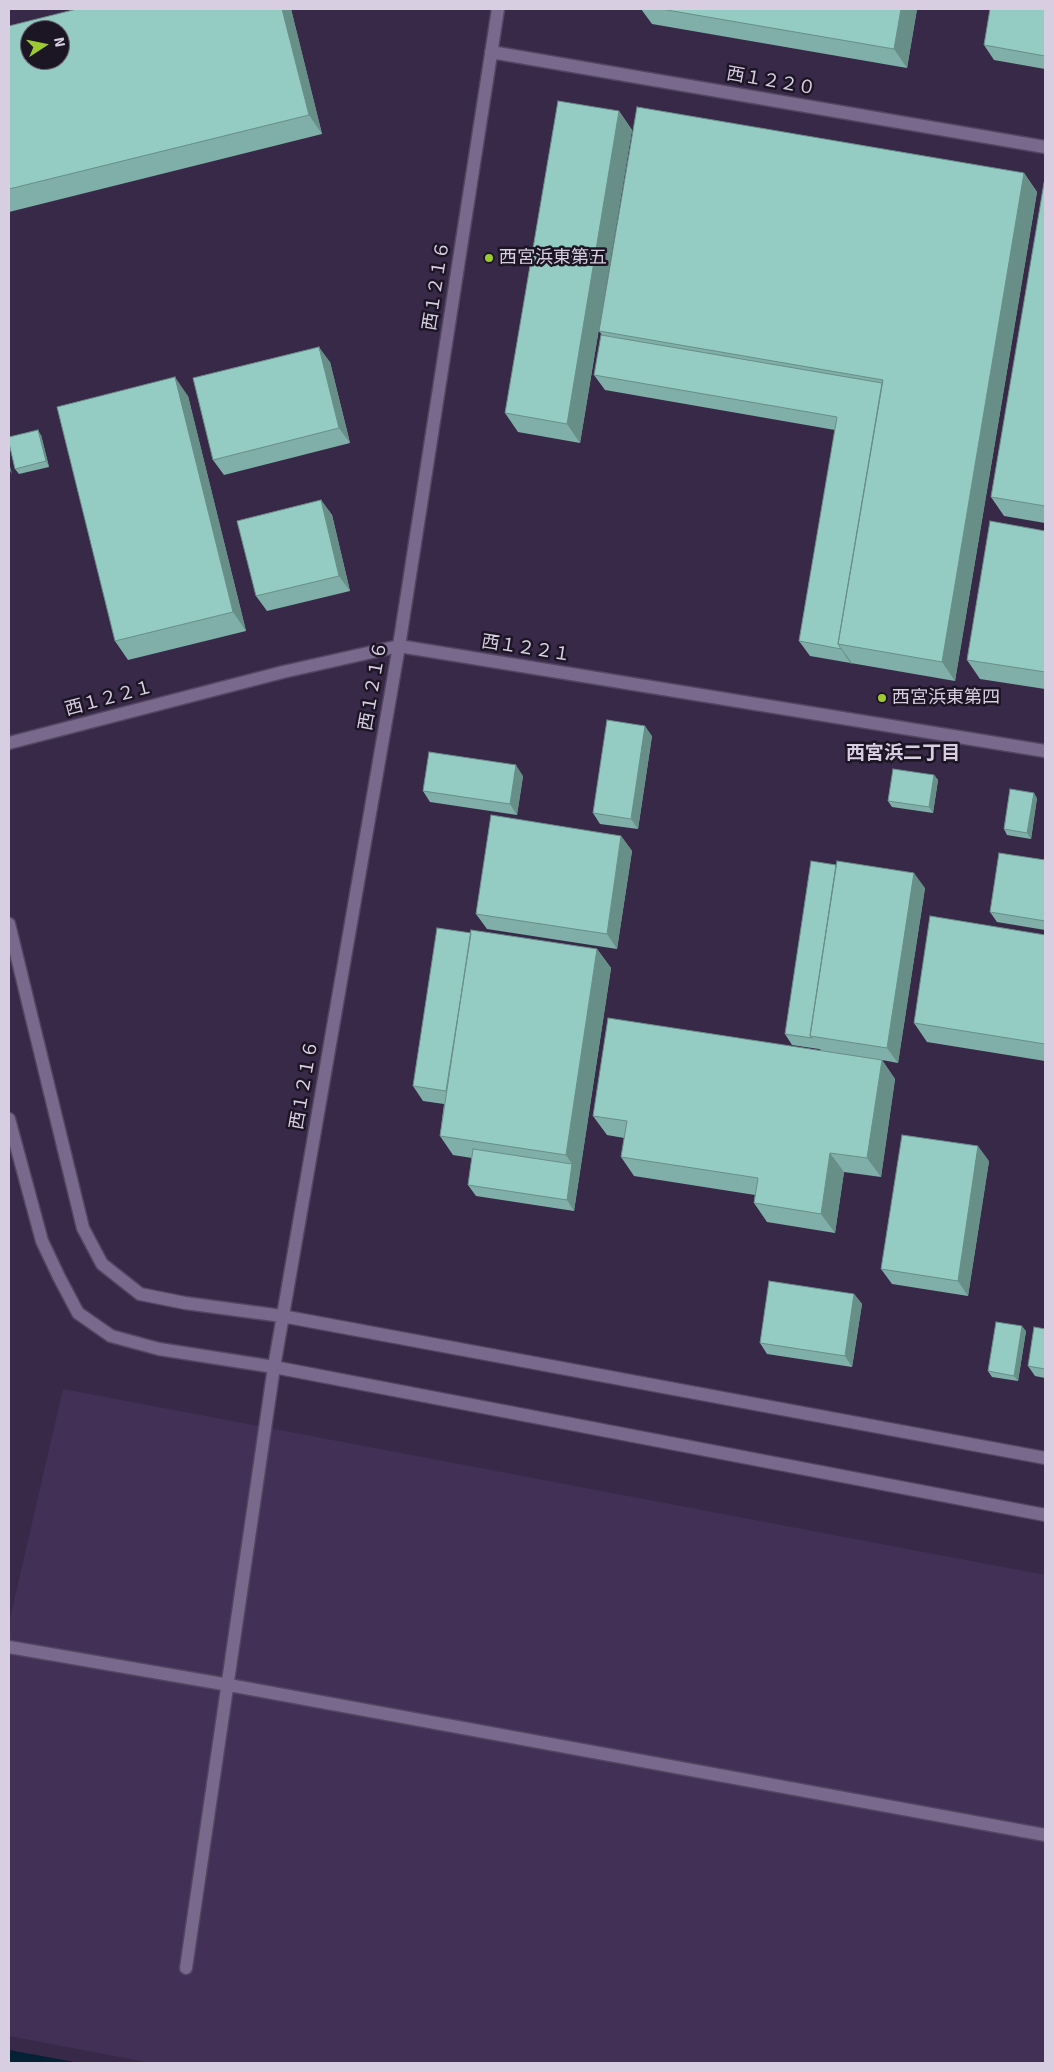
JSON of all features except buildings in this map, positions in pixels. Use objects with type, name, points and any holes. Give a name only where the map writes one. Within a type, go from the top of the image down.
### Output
[{"type":"street","name":"西１２１６","points":[[186,1968],[282,1316],[399,646],[498,9]]},
{"type":"street","name":"西１２２０","points":[[491,52],[1045,147]]},
{"type":"street","name":"西１２２１","points":[[9,743],[283,672],[399,646],[1045,751]]},
{"type":"street","points":[[9,924],[83,1228],[102,1264],[140,1294],[185,1303],[282,1316],[1045,1458]]},
{"type":"street","points":[[9,1119],[42,1241],[78,1313],[111,1336],[159,1349],[274,1367],[1045,1515]]},
{"type":"street","points":[[9,1648],[229,1685],[1045,1836]]},
{"type":"shaded area","points":[[63,1389],[1045,1575],[1045,2063],[151,2063],[9,2036],[9,1623]]},
{"type":"water","points":[[9,2050],[80,2063],[9,2063]]},
{"type":"place","name":"西宮浜東第五","points":[[489,258]]},
{"type":"place","name":"西宮浜東第四","points":[[882,698]]},
{"type":"district","name":"西宮浜二丁目","points":[[903,754]]}]
